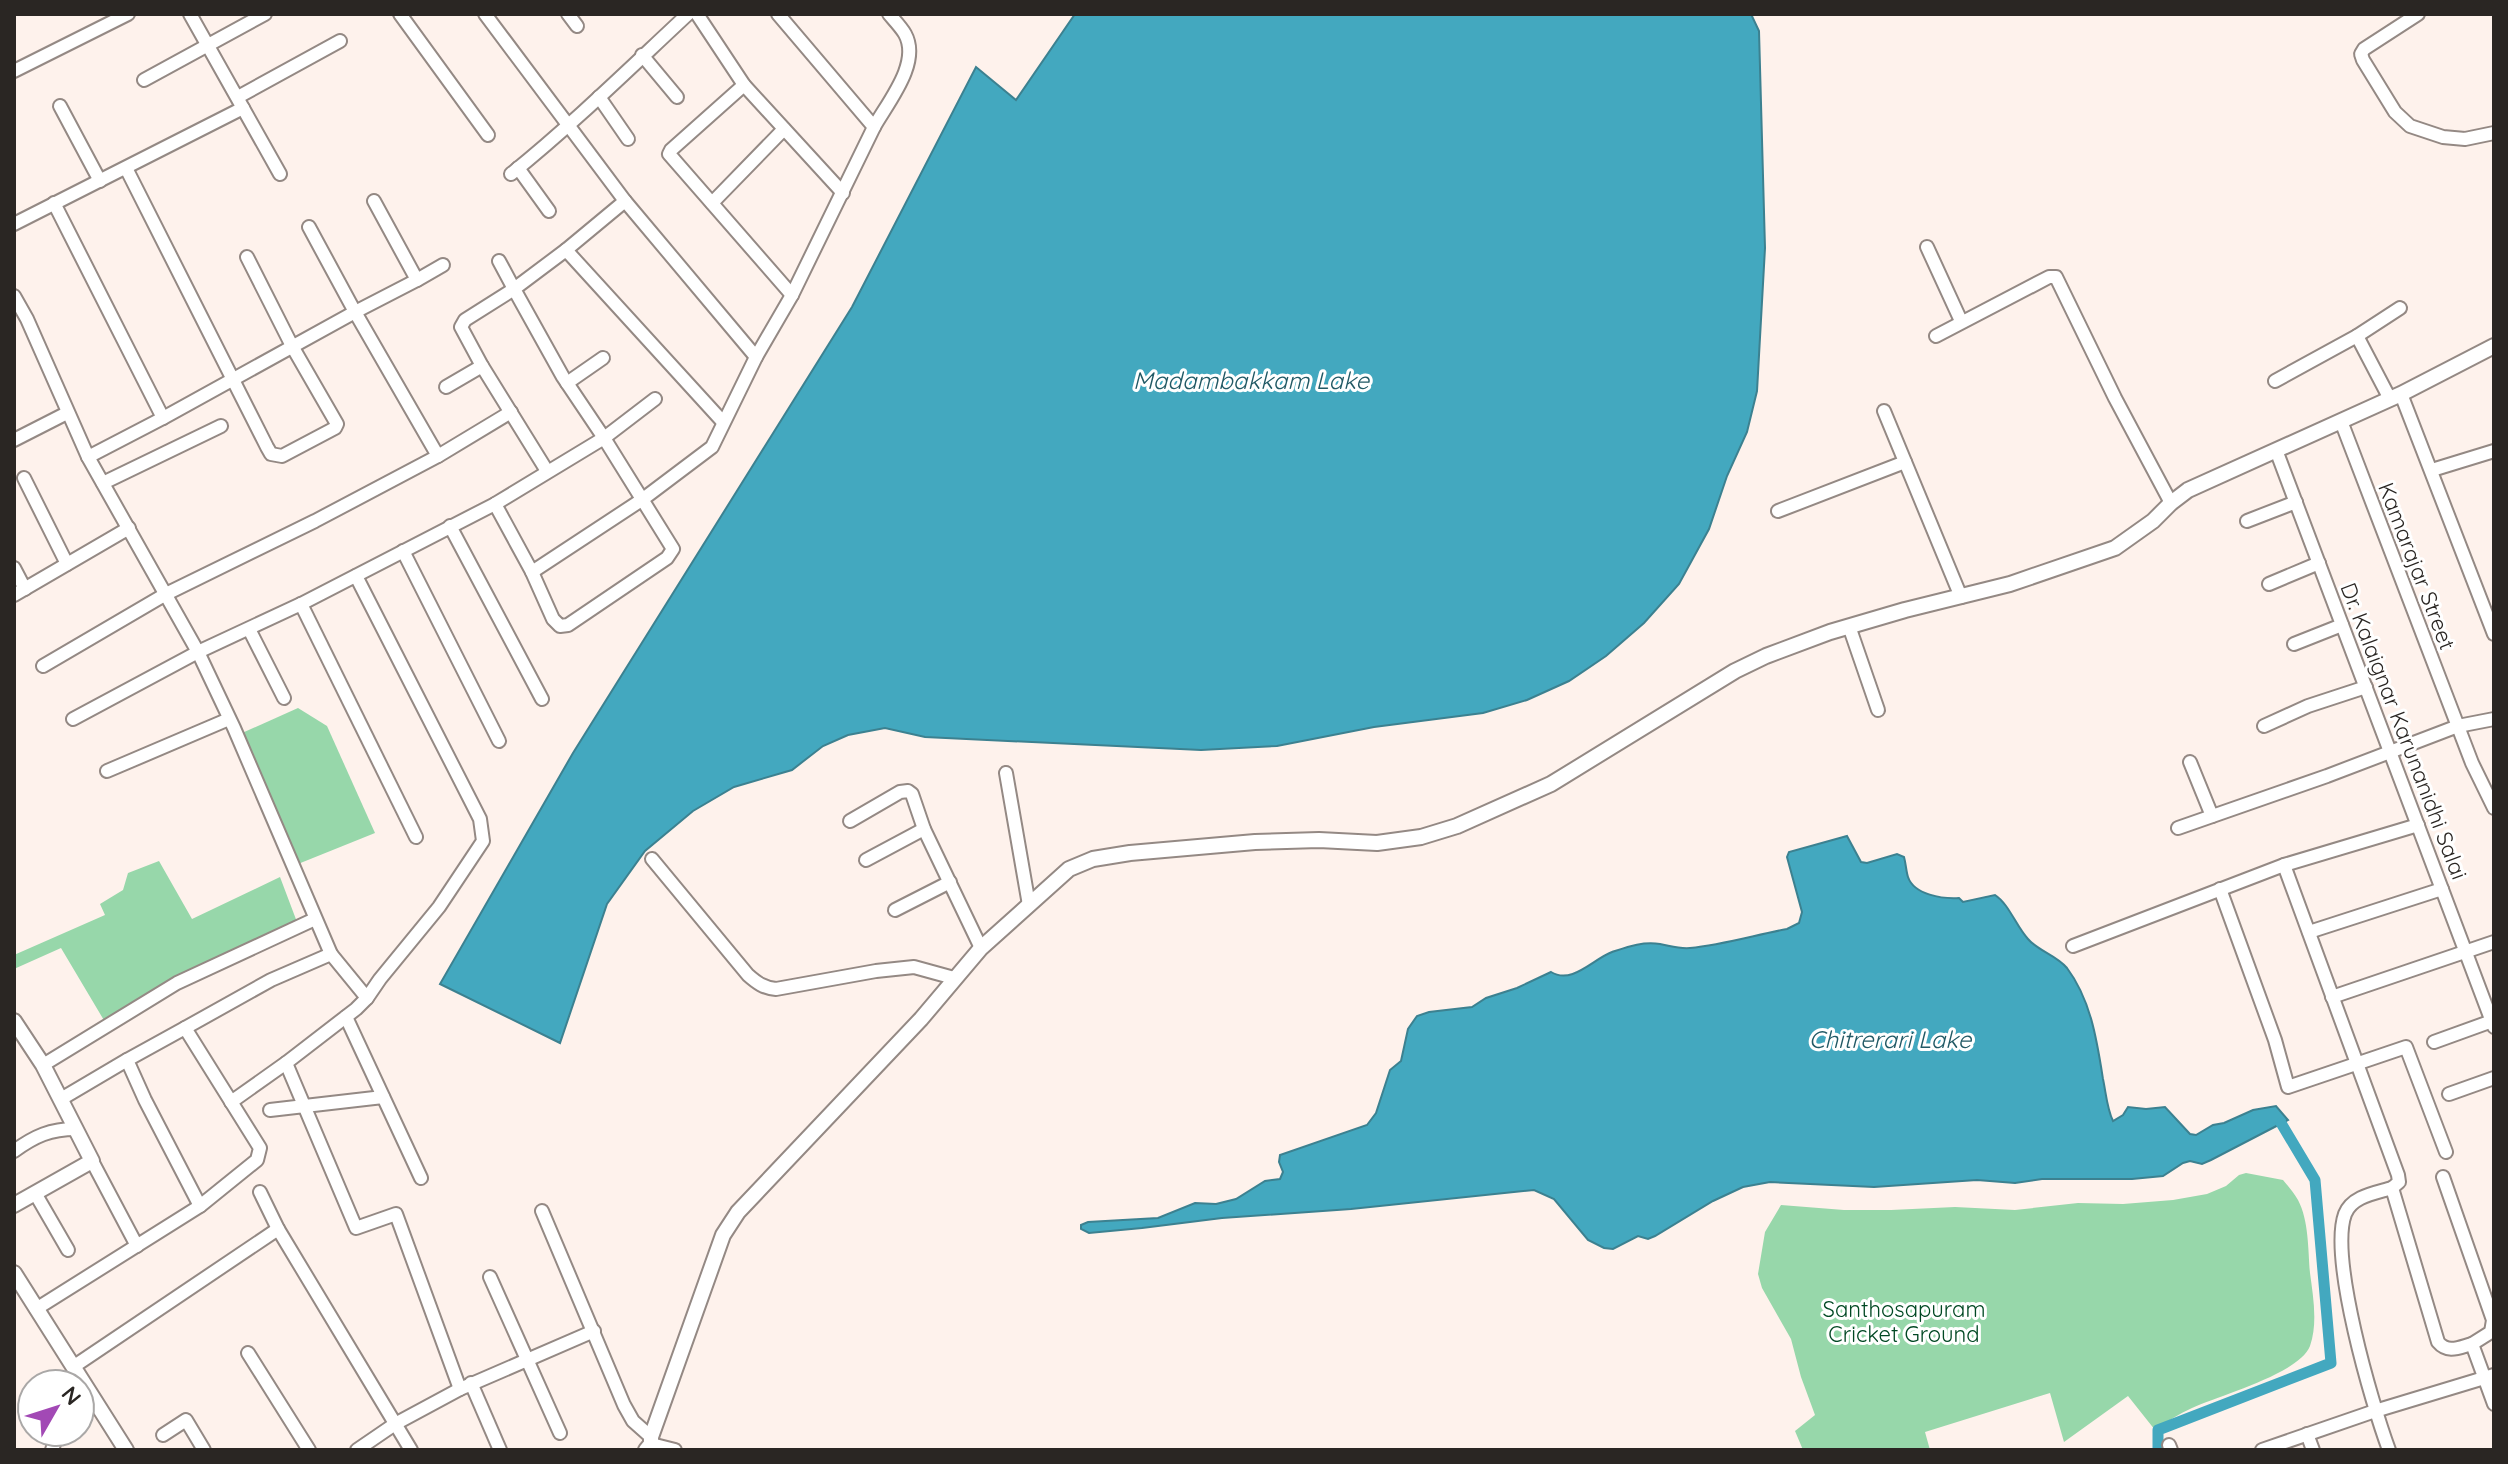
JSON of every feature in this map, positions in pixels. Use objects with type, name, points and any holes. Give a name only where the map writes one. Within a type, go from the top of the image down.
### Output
[{"type":"street","points":[[14,71],[128,14]]},
{"type":"street","points":[[190,14],[280,174]]},
{"type":"street","points":[[144,80],[265,14]]},
{"type":"street","points":[[400,14],[488,135]]},
{"type":"street","points":[[485,14],[625,201],[756,357]]},
{"type":"street","points":[[568,14],[577,26]]},
{"type":"street","points":[[549,211],[514,171],[568,127],[688,14]]},
{"type":"street","points":[[697,14],[744,85],[843,193]]},
{"type":"street","points":[[778,14],[874,127]]},
{"type":"street","points":[[532,572],[643,499],[712,447],[756,357],[792,295],[874,127],[903,76],[910,53],[905,34],[889,14]]},
{"type":"street","points":[[2418,14],[2361,54],[2395,112],[2410,126],[2443,137],[2465,139],[2494,133]]},
{"type":"street","points":[[14,224],[126,168],[340,41]]},
{"type":"street","points":[[642,55],[677,97]]},
{"type":"street","points":[[744,85],[669,152],[670,157],[792,295]]},
{"type":"street","points":[[599,97],[628,139]]},
{"type":"street","points":[[60,106],[100,181]]},
{"type":"street","points":[[712,203],[784,129]]},
{"type":"street","points":[[126,168],[267,447],[276,456],[282,456],[335,428],[335,420],[292,346],[247,257]]},
{"type":"street","points":[[374,201],[417,280]]},
{"type":"street","points":[[547,471],[462,332],[462,323],[514,289],[625,201]]},
{"type":"street","points":[[54,203],[163,418]]},
{"type":"street","points":[[309,227],[438,456]]},
{"type":"street","points":[[1927,247],[1961,321]]},
{"type":"street","points":[[566,250],[723,422]]},
{"type":"street","points":[[495,504],[532,572],[553,619],[560,626],[568,625],[671,556],[673,545],[567,383],[499,261]]},
{"type":"street","points":[[88,457],[443,265]]},
{"type":"street","points":[[1936,336],[2049,277],[2059,280],[2115,398],[2171,503]]},
{"type":"street","points":[[14,296],[88,457],[198,652],[331,954],[367,998]]},
{"type":"street","points":[[2275,381],[2357,336],[2400,308]]},
{"type":"street","points":[[14,327],[27,319]]},
{"type":"street","points":[[2357,336],[2395,396],[2432,470],[2494,634]]},
{"type":"street","points":[[649,1444],[723,1235],[738,1212],[921,1019],[981,948],[1069,869],[1093,859],[1130,853],[1255,842],[1397,842],[1457,826],[1551,784],[1735,671],[1766,656],[1849,626],[2010,584],[2115,548],[2153,521],[2188,490],[2395,396],[2494,346]]},
{"type":"street","points":[[567,383],[603,358]]},
{"type":"street","points":[[446,387],[482,366]]},
{"type":"street","points":[[73,719],[198,652],[301,604],[495,504],[604,438],[655,399]]},
{"type":"street","points":[[1884,411],[1961,597]]},
{"type":"street","points":[[43,666],[166,594],[315,521],[438,456],[511,412]]},
{"type":"street","points":[[14,440],[67,413]]},
{"type":"street","name":"Kamarajar Street","points":[[2341,421],[2472,763],[2494,808]]},
{"type":"street","points":[[103,483],[221,426]]},
{"type":"street","name":"Dr. Kalaignar Karunanidhi Salai","points":[[2276,450],[2493,1024]]},
{"type":"street","points":[[2432,470],[2494,451]]},
{"type":"street","points":[[1778,511],[1905,462]]},
{"type":"street","points":[[24,478],[67,564]]},
{"type":"street","points":[[2247,521],[2296,502]]},
{"type":"street","points":[[450,526],[542,699]]},
{"type":"street","points":[[14,568],[19,592],[129,528]]},
{"type":"street","points":[[403,551],[499,741]]},
{"type":"street","points":[[2269,584],[2319,563]]},
{"type":"street","points":[[231,1102],[286,1063],[367,998],[439,907],[483,841],[480,819],[356,576]]},
{"type":"street","points":[[301,604],[416,837]]},
{"type":"street","points":[[2294,644],[2342,625]]},
{"type":"street","points":[[1849,626],[1878,710]]},
{"type":"street","points":[[249,629],[284,698]]},
{"type":"street","points":[[2264,726],[2308,706],[2366,687]]},
{"type":"street","points":[[107,771],[229,719]]},
{"type":"street","points":[[2178,828],[2458,726],[2494,719]]},
{"type":"street","points":[[2190,762],[2212,816]]},
{"type":"street","points":[[1006,773],[1029,905]]},
{"type":"street","points":[[850,821],[905,791],[912,794],[924,829],[981,948]]},
{"type":"street","points":[[2073,946],[2284,865],[2418,825]]},
{"type":"street","points":[[866,860],[924,829]]},
{"type":"street","points":[[652,859],[748,975],[769,988],[914,967],[954,978]]},
{"type":"street","points":[[2284,865],[2398,1175],[2399,1182],[2392,1188],[2358,1199],[2345,1215],[2344,1226],[2343,1260],[2347,1294],[2375,1411],[2389,1450]]},
{"type":"street","points":[[895,910],[950,882]]},
{"type":"street","points":[[2220,889],[2275,1040],[2288,1087],[2407,1047],[2446,1152]]},
{"type":"street","points":[[2309,932],[2442,889]]},
{"type":"street","points":[[43,1065],[177,983],[315,919]]},
{"type":"street","points":[[2332,997],[2494,942]]},
{"type":"street","points":[[61,1099],[271,980],[331,954]]},
{"type":"street","points":[[346,1017],[421,1178]]},
{"type":"street","points":[[14,1021],[43,1065],[137,1246]]},
{"type":"street","points":[[2434,1042],[2493,1024]]},
{"type":"street","points":[[36,1309],[200,1206],[257,1160],[260,1148],[185,1028]]},
{"type":"street","points":[[127,1060],[200,1206]]},
{"type":"street","points":[[286,1063],[356,1228],[396,1214],[465,1386],[500,1450]]},
{"type":"street","points":[[2449,1094],[2494,1078]]},
{"type":"street","points":[[270,1110],[383,1097]]},
{"type":"street","points":[[14,1151],[31,1139],[56,1129],[76,1129]]},
{"type":"street","points":[[14,1205],[92,1161]]},
{"type":"street","points":[[2392,1188],[2438,1342],[2451,1350],[2472,1344],[2491,1332],[2493,1320],[2443,1177]]},
{"type":"street","points":[[260,1192],[278,1229],[411,1450]]},
{"type":"street","points":[[35,1193],[68,1250]]},
{"type":"street","points":[[542,1211],[624,1405],[649,1444],[675,1450]]},
{"type":"street","points":[[14,1273],[73,1367],[278,1229]]},
{"type":"street","points":[[490,1277],[560,1433]]},
{"type":"street","points":[[357,1450],[395,1424],[465,1386],[594,1331]]},
{"type":"street","points":[[2472,1344],[2489,1376],[2494,1404]]},
{"type":"street","points":[[248,1353],[309,1450]]},
{"type":"street","points":[[2262,1450],[2489,1376]]},
{"type":"street","points":[[96,1403],[126,1450]]},
{"type":"street","points":[[163,1435],[186,1420],[204,1450]]},
{"type":"street","points":[[2307,1434],[2313,1450]]},
{"type":"green space","points":[[298,708],[327,726],[375,833],[298,864],[242,733]]},
{"type":"green space","points":[[159,861],[192,919],[280,877],[297,922],[105,1022],[61,948],[14,969],[14,955],[105,915],[100,904],[123,890],[128,873]]},
{"type":"green space","name":"Santhosapuram Cricket Ground","points":[[2246,1173],[2283,1180],[2298,1200],[2304,1217],[2314,1328],[2310,1346],[2291,1366],[2192,1408],[2155,1430],[2128,1396],[2064,1442],[2050,1393],[1925,1432],[1930,1450],[1803,1450],[1795,1431],[1815,1415],[1791,1339],[1762,1288],[1758,1274],[1765,1232],[1781,1205],[1844,1210],[1955,1207],[2015,1210],[2078,1203],[2123,1204],[2207,1194]]},
{"type":"water","name":"Madambakkam Lake","points":[[1075,14],[1751,14],[1759,31],[1765,248],[1757,391],[1747,432],[1727,476],[1709,529],[1679,584],[1644,623],[1606,656],[1569,681],[1527,700],[1483,713],[1374,727],[1277,746],[1201,750],[925,737],[885,728],[848,735],[823,746],[792,770],[734,787],[693,811],[645,851],[607,904],[560,1043],[440,984],[573,753],[852,307],[976,67],[1016,100]]},
{"type":"water","name":"Chitrerari Lake","points":[[1847,836],[1861,862],[1897,854],[1904,857],[1911,883],[1923,892],[1937,897],[1959,898],[1963,902],[1995,895],[2032,943],[2067,968],[2082,994],[2092,1021],[2113,1121],[2123,1115],[2128,1107],[2165,1107],[2190,1134],[2196,1135],[2253,1110],[2276,1106],[2288,1120],[2211,1160],[2202,1164],[2183,1163],[2163,1176],[2042,1179],[2015,1183],[1977,1180],[1874,1187],[1770,1182],[1743,1187],[1655,1236],[1648,1239],[1638,1236],[1613,1249],[1588,1240],[1554,1199],[1534,1190],[1089,1233],[1081,1229],[1081,1225],[1088,1222],[1158,1218],[1195,1203],[1216,1204],[1236,1199],[1265,1181],[1280,1179],[1283,1172],[1280,1155],[1367,1125],[1376,1113],[1390,1070],[1401,1061],[1408,1029],[1417,1016],[1472,1007],[1486,998],[1551,972],[1559,975],[1575,973],[1612,952],[1635,945],[1654,943],[1682,948],[1702,947],[1787,929],[1799,923],[1802,912],[1787,857],[1789,852]]},
{"type":"waterway","points":[[2158,1450],[2158,1430],[2331,1363],[2315,1180],[2281,1123]]}]
